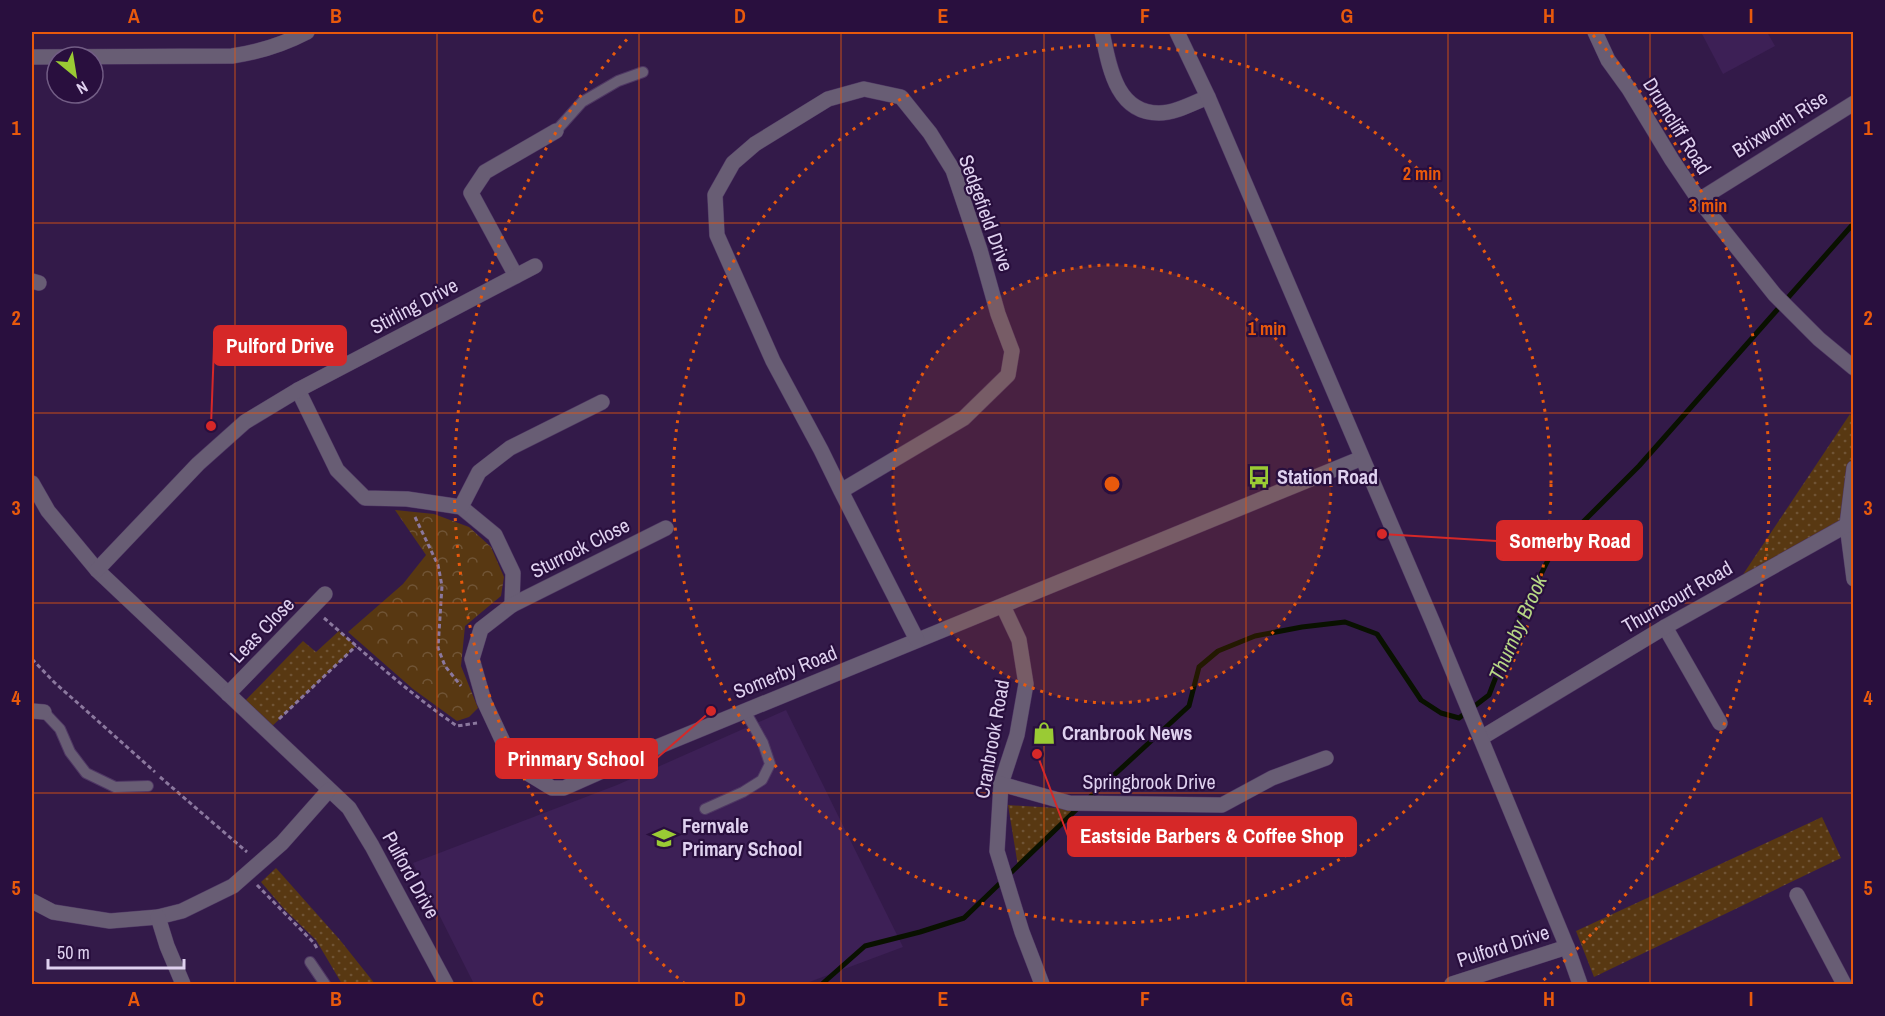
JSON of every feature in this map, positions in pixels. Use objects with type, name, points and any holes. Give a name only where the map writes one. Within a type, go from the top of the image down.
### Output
[{"type":"street","points":[[32,57],[232,56],[259,52],[286,43],[307,32]]},
{"type":"street","points":[[1102,32],[1113,79],[1131,104],[1143,110],[1159,113],[1174,110],[1208,97]]},
{"type":"street","points":[[1176,32],[1208,97],[1481,738],[1580,984]]},
{"type":"street","name":"Drumcliff Road","points":[[1595,32],[1608,60],[1629,89],[1699,200],[1775,295],[1795,316],[1854,368]]},
{"type":"street","name":"Sedgefield Drive","points":[[841,490],[964,418],[1008,375],[1012,351],[998,314],[980,250],[953,170],[930,133],[901,97],[864,88],[828,99],[755,144],[733,163],[715,195],[717,235],[773,361],[917,640]]},
{"type":"street","name":"Brixworth Rise","points":[[1699,200],[1854,103]]},
{"type":"street","points":[[516,276],[471,193],[485,172],[556,131]]},
{"type":"street","name":"Stirling Drive","points":[[97,570],[198,464],[245,422],[298,390],[535,266]]},
{"type":"street","points":[[298,390],[337,470],[365,498],[406,499],[461,507],[495,536],[513,573],[512,605]]},
{"type":"street","points":[[461,507],[479,472],[510,448],[602,402]]},
{"type":"street","name":"Somerby Road","points":[[512,605],[481,628],[472,659],[484,701],[504,744],[529,774],[552,788],[564,788],[745,711],[1362,458]]},
{"type":"street","points":[[1854,468],[1847,525],[1854,579]]},
{"type":"street","name":"Pulford Drive","points":[[32,483],[48,511],[97,570],[349,808],[372,846],[446,984]]},
{"type":"street","name":"Thurncourt Road","points":[[1481,738],[1665,627],[1847,525]]},
{"type":"street","name":"Sturrock Close","points":[[512,605],[666,528]]},
{"type":"street","name":"Leas Close","points":[[228,694],[325,594]]},
{"type":"street","name":"Cranbrook Road","points":[[1003,606],[1019,640],[1026,684],[1017,735],[1001,784],[997,851],[1022,932],[1042,984]]},
{"type":"street","points":[[1665,627],[1720,723]]},
{"type":"street","name":"Springbrook Drive","points":[[1001,784],[1069,803],[1222,805],[1272,778],[1326,758]]},
{"type":"street","points":[[32,901],[53,912],[110,921],[158,917],[182,911],[233,886],[254,869],[282,843],[329,790]]},
{"type":"street","points":[[1797,895],[1844,984]]},
{"type":"street","points":[[158,917],[183,984]]},
{"type":"street","name":"Pulford Drive","points":[[1452,984],[1567,947]]},
{"type":"lane","points":[[556,131],[582,102],[618,81],[643,72]]},
{"type":"lane","points":[[705,809],[743,792],[762,780],[770,764],[763,743],[745,711]]},
{"type":"lane","points":[[38,712],[60,729],[70,752],[86,773],[115,787],[148,786]]},
{"type":"lane","points":[[310,962],[325,984]]},
{"type":"path","points":[[406,499],[438,565],[442,586],[438,648],[445,666],[465,691]]},
{"type":"path","points":[[312,608],[411,693],[457,726],[489,719],[490,715]]},
{"type":"path","points":[[267,731],[356,646]]},
{"type":"path","points":[[32,659],[54,682],[187,802],[246,849],[254,869],[257,885],[314,943],[319,951]]},
{"type":"shaded area","points":[[1701,32],[1767,32],[1775,46],[1723,74]]},
{"type":"shaded area","name":"Fernvale Primary School","points":[[786,710],[903,947],[804,984],[474,984],[413,863],[617,785]]},
{"type":"green space","points":[[1850,414],[1853,420],[1854,480],[1847,525],[1734,588]]},
{"type":"green space","points":[[395,510],[434,514],[469,527],[491,547],[504,577],[501,596],[465,626],[461,666],[478,708],[469,717],[457,721],[413,689],[348,632],[403,584],[426,555]]},
{"type":"green space","points":[[339,631],[356,646],[267,731],[243,703],[303,641],[316,652]]},
{"type":"green space","points":[[1008,805],[1072,809],[1071,816],[1018,866]]},
{"type":"green space","points":[[1822,817],[1841,858],[1594,977],[1576,931]]},
{"type":"green space","points":[[276,868],[340,940],[375,984],[342,984],[316,940],[285,910],[261,882]]},
{"type":"waterway","name":"Thurnby Brook","points":[[1088,799],[1189,706],[1199,667],[1218,651],[1255,636],[1345,622],[1377,634],[1421,700],[1441,713],[1459,718],[1489,695],[1515,627],[1551,554],[1639,466],[1854,223]]},
{"type":"waterway","name":"Thurnby Brook","points":[[822,984],[865,946],[964,918],[1079,807]]},
{"type":"place","name":"Pulford Drive","points":[[211,426]]},
{"type":"place","name":"Station Road","points":[[1259,477]]},
{"type":"place","name":"Somerby Road","points":[[1382,534]]},
{"type":"place","name":"Prinmary School","points":[[711,711]]},
{"type":"place","name":"Cranbrook News","points":[[1044,733]]},
{"type":"place","name":"Eastside Barbers & Coffee Shop","points":[[1037,754]]},
{"type":"place","name":"Fernvale Primary School","points":[[664,838]]}]
